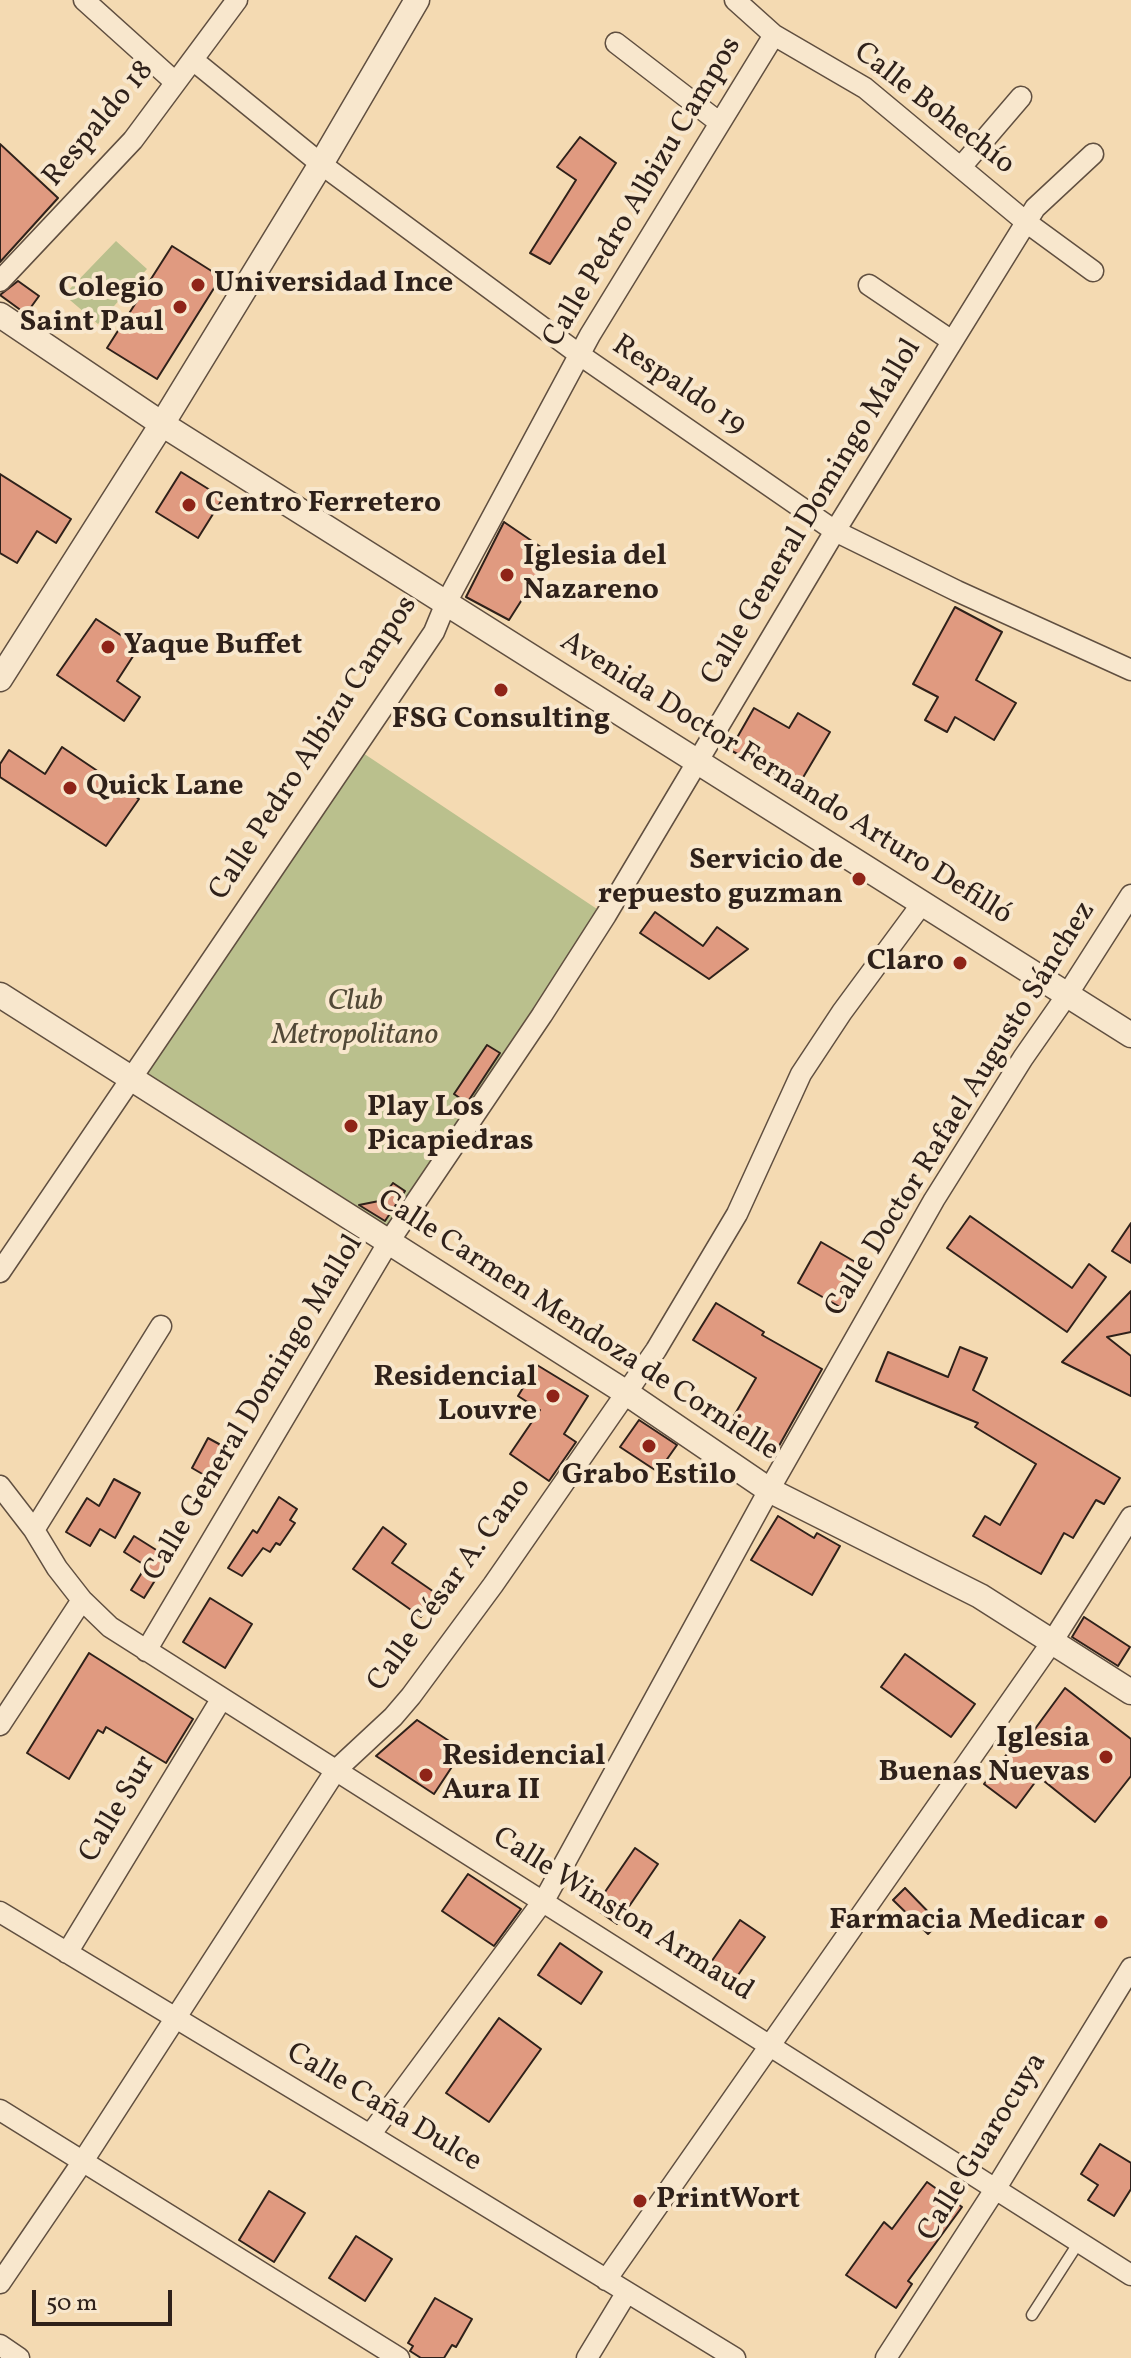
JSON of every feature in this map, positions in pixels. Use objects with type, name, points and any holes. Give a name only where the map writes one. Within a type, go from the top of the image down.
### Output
[{"type":"street","points":[[84,0],[175,82]]},
{"type":"street","name":"Respaldo 18","points":[[0,281],[133,140],[237,0]]},
{"type":"street","points":[[0,679],[162,424],[417,0]]},
{"type":"street","name":"Calle Bohechío","points":[[735,0],[774,35],[865,88],[1026,222],[1093,271]]},
{"type":"street","name":"Calle Pedro Albizu Campos","points":[[0,1272],[434,632],[446,603],[580,355],[774,35]]},
{"type":"street","points":[[616,43],[720,123]]},
{"type":"street","name":"Respaldo 19","points":[[193,60],[321,164],[580,355],[835,531],[957,591],[1131,670]]},
{"type":"street","points":[[961,167],[1021,97]]},
{"type":"street","name":"Calle General Domingo Mallol","points":[[146,1651],[388,1243],[606,915],[835,531],[1026,222],[1035,208],[1093,154]]},
{"type":"street","points":[[869,285],[952,341]]},
{"type":"street","name":"Avenida Doctor Fernando Arturo Defilló","points":[[0,315],[162,424],[1131,1035]]},
{"type":"street","name":"Calle Doctor Rafael Augusto Sánchez","points":[[370,2135],[543,1901],[769,1490],[934,1200],[1131,895]]},
{"type":"street","name":"Calle César A. Cano","points":[[0,2283],[83,2161],[336,1770],[411,1696],[493,1585],[656,1350],[737,1214],[814,1052],[921,905]]},
{"type":"street","name":"Calle Carmen Mendoza de Cornielle","points":[[0,995],[625,1392],[769,1490],[980,1596],[1131,1692]]},
{"type":"street","points":[[34,1530],[161,1326]]},
{"type":"street","name":"Calle Winston Armaud","points":[[0,1486],[34,1530],[57,1568],[82,1600],[110,1627],[1131,2275]]},
{"type":"street","points":[[606,2280],[1052,1642],[1131,1517]]},
{"type":"street","points":[[0,1725],[82,1600]]},
{"type":"street","name":"Calle Sur","points":[[67,1953],[222,1698]]},
{"type":"street","name":"Calle Caña Dulce","points":[[0,1912],[735,2358]]},
{"type":"street","name":"Calle Guarocuya","points":[[886,2358],[996,2188],[1131,1968]]},
{"type":"street","points":[[0,2110],[399,2358]]},
{"type":"street","points":[[587,2358],[627,2292]]},
{"type":"street","points":[[0,2345],[19,2358]]},
{"type":"lane","points":[[1032,2315],[1079,2242]]},
{"type":"green space","points":[[116,241],[147,269],[98,324],[64,295]]},
{"type":"green space","name":"Club Metropolitano","points":[[357,749],[606,915],[388,1243],[130,1079]]},
{"type":"building","points":[[580,137],[616,163],[550,264],[530,253],[576,180],[557,167]]},
{"type":"building","points":[[0,144],[58,198],[0,262]]},
{"type":"building","points":[[172,246],[221,277],[157,379],[107,348]]},
{"type":"building","points":[[18,281],[39,296],[26,314],[0,295]]},
{"type":"building","name":"Centro Ferretero","points":[[181,472],[223,498],[198,538],[156,512]]},
{"type":"building","points":[[0,474],[71,519],[56,543],[37,531],[17,563],[0,553]]},
{"type":"building","name":"Iglesia del Nazareno","points":[[504,522],[551,554],[509,620],[466,597]]},
{"type":"building","points":[[955,607],[1002,632],[976,680],[1016,703],[994,740],[955,717],[947,732],[925,720],[938,697],[913,684]]},
{"type":"building","points":[[96,619],[139,647],[117,681],[140,697],[124,721],[57,675]]},
{"type":"building","points":[[754,708],[789,728],[798,713],[830,732],[798,786],[730,750]]},
{"type":"building","name":"Quick Lane","points":[[62,747],[139,799],[106,846],[0,777],[0,764],[9,750],[45,774]]},
{"type":"building","points":[[655,912],[703,946],[717,927],[748,949],[709,979],[640,933]]},
{"type":"building","points":[[487,1045],[500,1053],[467,1103],[454,1094]]},
{"type":"building","points":[[393,1183],[405,1191],[385,1221],[359,1205],[379,1201]]},
{"type":"building","points":[[970,1216],[1072,1288],[1089,1264],[1106,1277],[1067,1332],[947,1248]]},
{"type":"building","points":[[1131,1223],[1131,1263],[1112,1251]]},
{"type":"building","points":[[821,1242],[864,1267],[840,1307],[798,1283]]},
{"type":"building","points":[[1131,1291],[1131,1332],[1107,1337],[1131,1356],[1131,1396],[1062,1362]]},
{"type":"building","points":[[716,1303],[764,1332],[762,1335],[822,1369],[775,1453],[728,1426],[756,1378],[693,1340]]},
{"type":"building","points":[[960,1347],[987,1358],[973,1390],[1120,1478],[1104,1504],[1096,1500],[1073,1538],[1064,1533],[1041,1574],[973,1536],[985,1516],[1000,1525],[1036,1464],[975,1427],[978,1423],[876,1381],[888,1352],[948,1377]]},
{"type":"building","points":[[537,1365],[588,1396],[564,1434],[576,1442],[549,1481],[510,1454],[540,1410],[518,1396]]},
{"type":"building","name":"Grabo Estilo","points":[[639,1420],[677,1445],[658,1472],[620,1447]]},
{"type":"building","points":[[208,1438],[230,1450],[211,1479],[192,1468]]},
{"type":"building","points":[[114,1479],[140,1493],[115,1538],[100,1529],[90,1546],[66,1532],[87,1498],[99,1506]]},
{"type":"building","points":[[279,1497],[297,1509],[290,1520],[295,1523],[280,1545],[276,1543],[270,1552],[263,1548],[242,1576],[228,1568],[253,1530],[257,1533]]},
{"type":"building","points":[[778,1516],[814,1538],[817,1533],[840,1546],[812,1595],[751,1560]]},
{"type":"building","points":[[383,1527],[406,1544],[392,1563],[437,1594],[421,1617],[353,1569]]},
{"type":"building","points":[[134,1536],[169,1558],[144,1598],[131,1590],[146,1566],[124,1552]]},
{"type":"building","points":[[210,1598],[252,1624],[225,1668],[183,1642]]},
{"type":"building","points":[[1084,1617],[1130,1647],[1118,1666],[1072,1637]]},
{"type":"building","points":[[89,1653],[193,1719],[166,1763],[106,1727],[103,1733],[98,1730],[69,1779],[27,1753]]},
{"type":"building","points":[[905,1654],[975,1704],[951,1737],[881,1687]]},
{"type":"building","points":[[1065,1688],[1131,1739],[1131,1776],[1095,1822],[1039,1777],[1016,1808],[984,1784],[1026,1729],[1032,1733]]},
{"type":"building","name":"Residencial Aura II","points":[[417,1720],[463,1750],[434,1794],[376,1756]]},
{"type":"building","points":[[635,1848],[658,1864],[617,1924],[594,1908]]},
{"type":"building","points":[[468,1874],[521,1909],[494,1946],[442,1911]]},
{"type":"building","points":[[905,1888],[939,1923],[928,1934],[893,1900]]},
{"type":"building","points":[[740,1920],[765,1937],[731,1985],[707,1968]]},
{"type":"building","points":[[560,1943],[602,1972],[581,2004],[538,1975]]},
{"type":"building","points":[[499,2018],[541,2049],[489,2122],[446,2093]]},
{"type":"building","points":[[1100,2144],[1131,2163],[1131,2189],[1114,2216],[1088,2200],[1098,2185],[1081,2174]]},
{"type":"building","points":[[927,2182],[962,2207],[908,2281],[912,2284],[896,2308],[846,2275],[884,2222],[892,2229]]},
{"type":"building","points":[[269,2191],[305,2213],[274,2262],[239,2240]]},
{"type":"building","points":[[356,2236],[392,2259],[365,2301],[329,2278]]},
{"type":"building","points":[[435,2298],[472,2319],[456,2347],[452,2345],[444,2358],[421,2358],[410,2351],[413,2346],[408,2343]]},
{"type":"place","name":"Universidad Ince","points":[[198,285]]},
{"type":"place","name":"Colegio Saint Paul","points":[[180,307]]},
{"type":"place","name":"Centro Ferretero","points":[[189,505]]},
{"type":"place","name":"Iglesia del Nazareno","points":[[507,575]]},
{"type":"place","name":"Yaque Buffet","points":[[108,647]]},
{"type":"place","name":"FSG Consulting","points":[[501,690]]},
{"type":"place","name":"Quick Lane","points":[[70,788]]},
{"type":"place","name":"Servicio de repuesto guzman","points":[[859,879]]},
{"type":"place","name":"Claro","points":[[960,963]]},
{"type":"place","name":"Play Los Picapiedras","points":[[351,1126]]},
{"type":"place","name":"Residencial Louvre","points":[[553,1396]]},
{"type":"place","name":"Grabo Estilo","points":[[649,1446]]},
{"type":"place","name":"Iglesia Buenas Nuevas","points":[[1106,1757]]},
{"type":"place","name":"Residencial Aura II","points":[[426,1775]]},
{"type":"place","name":"Farmacia Medicar","points":[[1101,1922]]},
{"type":"place","name":"PrintWort","points":[[640,2201]]}]
